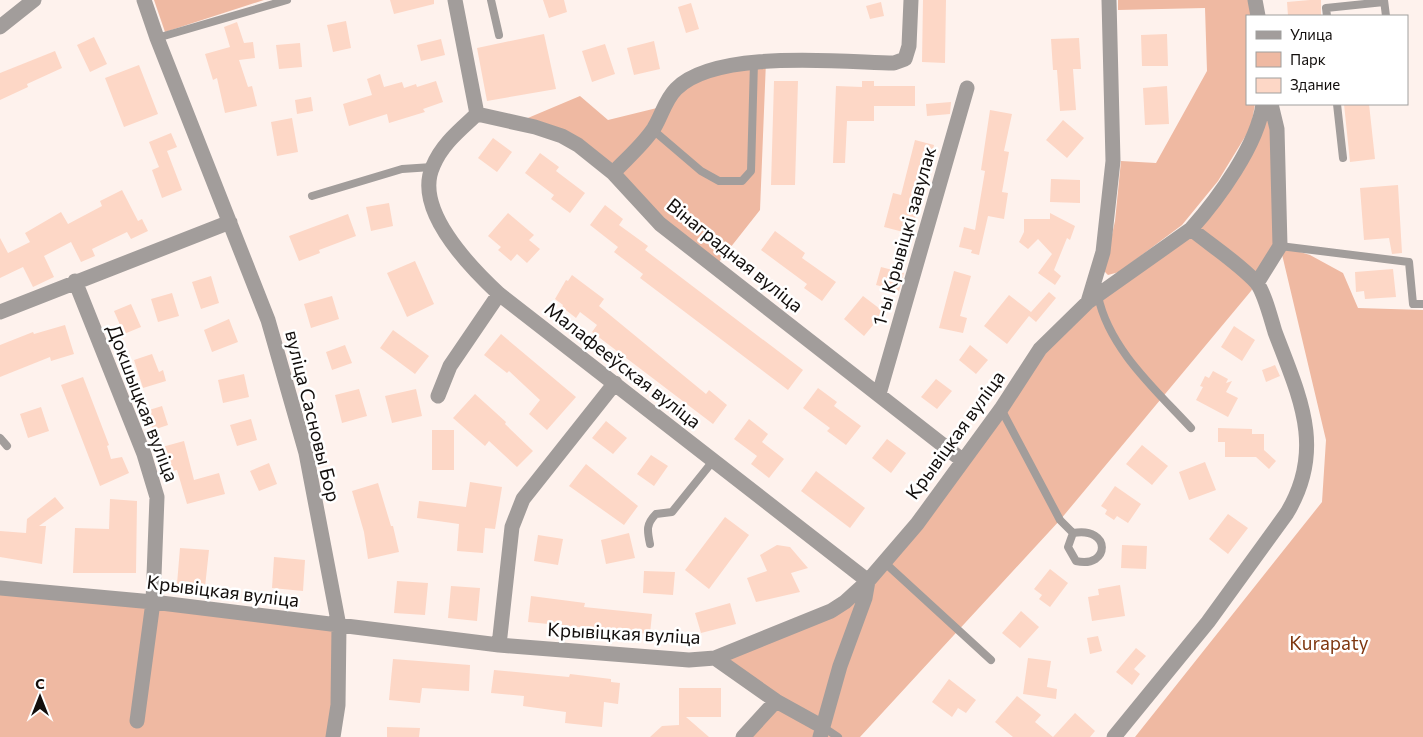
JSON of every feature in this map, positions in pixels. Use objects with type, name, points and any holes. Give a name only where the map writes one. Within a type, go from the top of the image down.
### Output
[{"type":"street","points":[[0,27],[34,0]]},
{"type":"street","name":"вуліца Сасновы Бор","points":[[144,0],[156,38],[268,320],[306,453],[339,626],[338,705],[333,737]]},
{"type":"street","points":[[455,0],[477,114]]},
{"type":"street","points":[[613,173],[653,130],[670,96],[689,78],[723,66],[754,62],[894,62],[905,59],[908,46],[911,0]]},
{"type":"street","name":"Крывіцкая вуліца","points":[[0,588],[153,602],[499,645],[656,658],[715,658],[816,619],[846,602],[868,581],[916,524],[1001,409],[1040,349],[1093,299],[1103,252],[1113,161],[1109,0]]},
{"type":"street","points":[[1255,0],[1258,15]]},
{"type":"street","name":"1-ы Крывіцкі завулак","points":[[879,394],[967,88]]},
{"type":"street","points":[[1093,299],[1191,229],[1220,193],[1240,159],[1255,130],[1263,105]]},
{"type":"street","points":[[1257,283],[1280,246],[1277,129],[1271,105]]},
{"type":"street","name":"Малафееўская вуліца","points":[[477,114],[450,140],[432,167],[428,192],[438,218],[473,268],[499,294],[868,581]]},
{"type":"street","name":"Вінаградная вуліца","points":[[477,114],[535,127],[562,136],[613,173],[660,224],[962,460]]},
{"type":"street","points":[[0,312],[75,281],[230,222]]},
{"type":"street","points":[[1114,737],[1208,622],[1287,513],[1302,485],[1308,453],[1302,404],[1257,283],[1191,229]]},
{"type":"street","name":"Докшыцкая вуліца","points":[[75,281],[144,454],[157,497],[153,602],[138,720]]},
{"type":"street","points":[[438,396],[450,366],[499,294]]},
{"type":"street","points":[[499,645],[512,527],[523,499],[614,383]]},
{"type":"street","points":[[715,658],[821,732],[840,666],[863,605],[868,581]]},
{"type":"street","points":[[743,737],[776,701]]},
{"type":"lane","points":[[156,38],[287,0]]},
{"type":"lane","points":[[491,0],[499,35]]},
{"type":"lane","points":[[1327,15],[1326,8],[1384,1],[1386,15]]},
{"type":"lane","points":[[653,130],[701,171],[719,180],[742,181],[751,171],[754,62]]},
{"type":"lane","points":[[1337,105],[1343,158]]},
{"type":"lane","points":[[312,196],[402,169],[432,167]]},
{"type":"lane","points":[[1280,246],[1409,262],[1413,304],[1423,304]]},
{"type":"lane","points":[[1093,299],[1119,344],[1147,380],[1192,428]]},
{"type":"lane","points":[[1001,409],[1060,520],[1072,533]]},
{"type":"lane","points":[[0,438],[7,446]]},
{"type":"lane","points":[[650,544],[648,522],[656,514],[672,512],[713,461]]},
{"type":"lane","points":[[1085,531],[1096,535],[1101,543],[1101,553],[1097,560],[1087,563],[1076,561],[1068,547],[1072,533],[1085,531]]},
{"type":"lane","points":[[884,562],[991,660]]},
{"type":"lane","points":[[821,732],[838,737]]},
{"type":"green space","points":[[154,0],[264,0],[165,32]]},
{"type":"green space","points":[[1118,0],[1250,0],[1253,15],[1246,15],[1246,105],[1255,105],[1251,127],[1218,181],[1182,225],[1119,272],[1108,275],[1105,272],[1105,266],[1115,221],[1121,161],[1156,163],[1207,71],[1205,8],[1118,10]]},
{"type":"green space","points":[[766,61],[760,210],[715,267],[578,145],[516,123],[580,96],[608,120],[665,106],[677,87]]},
{"type":"green space","points":[[1271,105],[1280,246],[1251,291],[1060,520],[860,737],[743,737],[776,701],[715,658],[816,619],[868,581],[1040,349],[1191,229]]},
{"type":"green space","name":"Kurapaty","points":[[1280,246],[1310,255],[1343,273],[1358,308],[1423,310],[1423,737],[1135,737],[1322,502],[1326,440]]},
{"type":"green space","points":[[0,588],[339,626],[333,737],[0,737]]},
{"type":"building","points":[[390,0],[434,0],[434,4],[394,14]]},
{"type":"building","points":[[543,0],[564,0],[567,12],[549,18]]},
{"type":"building","points":[[923,0],[946,0],[945,63],[922,62]]},
{"type":"building","points":[[1321,0],[1321,15],[1288,15],[1287,2]]},
{"type":"building","points":[[881,2],[884,16],[870,19],[866,6]]},
{"type":"building","points":[[691,3],[699,29],[686,33],[678,7]]},
{"type":"building","points":[[346,21],[351,48],[333,52],[327,25]]},
{"type":"building","points":[[237,22],[244,43],[253,42],[255,58],[239,60],[248,87],[252,86],[257,106],[225,113],[217,78],[213,80],[205,54],[230,47],[224,27]]},
{"type":"building","points":[[544,34],[556,89],[487,101],[477,48]]},
{"type":"building","points":[[1167,34],[1168,66],[1142,66],[1141,35]]},
{"type":"building","points":[[94,37],[107,64],[90,72],[77,45]]},
{"type":"building","points":[[1079,38],[1081,69],[1073,69],[1076,110],[1060,111],[1057,70],[1053,70],[1051,39]]},
{"type":"building","points":[[441,39],[445,55],[421,61],[417,45]]},
{"type":"building","points":[[654,41],[660,69],[634,75],[627,48]]},
{"type":"building","points":[[300,43],[302,67],[279,69],[276,45]]},
{"type":"building","points":[[605,44],[615,74],[592,82],[582,51]]},
{"type":"building","points":[[55,51],[62,68],[27,84],[28,87],[0,100],[0,73]]},
{"type":"building","points":[[139,65],[158,114],[124,127],[105,78]]},
{"type":"building","points":[[380,74],[384,87],[402,82],[404,88],[416,84],[417,87],[436,81],[443,102],[423,109],[425,112],[389,123],[387,114],[349,126],[343,104],[372,95],[367,79]]},
{"type":"building","points":[[774,81],[798,81],[795,185],[771,185]]},
{"type":"building","points":[[862,81],[874,81],[874,86],[915,86],[915,106],[874,106],[874,121],[847,121],[845,163],[833,163],[836,86],[862,87]]},
{"type":"building","points":[[1167,86],[1169,124],[1145,125],[1143,88]]},
{"type":"building","points":[[311,97],[313,111],[297,114],[295,100]]},
{"type":"building","points":[[951,102],[950,114],[927,116],[926,104]]},
{"type":"building","points":[[1344,105],[1369,105],[1375,159],[1350,162]]},
{"type":"building","points":[[990,110],[1012,114],[1004,151],[1009,152],[1002,192],[1008,193],[1004,219],[988,216],[979,255],[971,253],[972,250],[959,247],[964,227],[975,230],[985,171],[981,170]]},
{"type":"building","points":[[292,118],[298,152],[277,156],[271,122]]},
{"type":"building","points":[[1063,120],[1084,138],[1067,158],[1046,140]]},
{"type":"building","points":[[171,133],[177,147],[167,151],[182,190],[162,198],[152,170],[159,167],[149,142]]},
{"type":"building","points":[[493,138],[512,152],[497,172],[478,158]]},
{"type":"building","points":[[915,140],[934,145],[911,234],[884,227],[893,193],[901,195]]},
{"type":"building","points":[[540,153],[559,167],[556,171],[585,193],[570,213],[551,199],[554,195],[525,173]]},
{"type":"building","points":[[1051,179],[1080,180],[1080,203],[1050,202]]},
{"type":"building","points":[[1398,185],[1402,253],[1392,254],[1389,238],[1364,240],[1360,188]]},
{"type":"building","points":[[122,190],[138,221],[142,219],[148,231],[131,239],[127,232],[92,249],[95,256],[81,262],[71,242],[44,256],[54,277],[33,287],[23,267],[0,278],[0,238],[8,253],[30,242],[25,233],[61,212],[68,224],[102,206],[100,201]]},
{"type":"building","points":[[389,203],[393,226],[371,231],[366,207]]},
{"type":"building","points":[[605,205],[623,219],[619,225],[648,246],[645,250],[803,370],[788,390],[640,278],[643,274],[614,252],[618,247],[590,225]]},
{"type":"building","points":[[508,213],[534,235],[529,240],[540,249],[527,263],[517,254],[511,261],[498,250],[501,247],[488,236]]},
{"type":"building","points":[[1050,213],[1075,226],[1070,240],[1067,238],[1054,270],[1061,276],[1055,285],[1038,273],[1052,254],[1038,239],[1028,249],[1019,242],[1024,232],[1024,219],[1050,219]]},
{"type":"building","points":[[348,214],[356,236],[319,250],[320,253],[299,261],[289,236]]},
{"type":"building","points":[[775,231],[805,253],[802,258],[836,282],[822,301],[804,288],[807,284],[761,250]]},
{"type":"building","points":[[415,261],[434,304],[407,317],[387,273]]},
{"type":"building","points":[[881,267],[904,273],[899,291],[876,285]]},
{"type":"building","points":[[1393,269],[1396,297],[1365,299],[1364,291],[1356,292],[1355,272]]},
{"type":"building","points":[[954,271],[971,276],[960,316],[967,318],[963,333],[939,328]]},
{"type":"building","points":[[572,275],[604,299],[599,306],[706,394],[709,390],[727,405],[713,424],[592,332],[597,325],[580,312],[576,318],[562,307],[563,305],[555,299],[566,280],[568,281]]},
{"type":"building","points":[[211,276],[219,303],[201,309],[192,282]]},
{"type":"building","points":[[1049,292],[1056,298],[1036,322],[1029,316],[1007,344],[984,326],[1009,295],[1031,312]]},
{"type":"building","points":[[172,293],[179,316],[158,322],[151,299]]},
{"type":"building","points":[[332,296],[339,319],[311,328],[304,304]]},
{"type":"building","points":[[863,296],[884,312],[864,336],[844,319]]},
{"type":"building","points":[[131,304],[141,327],[124,334],[114,311]]},
{"type":"building","points":[[229,319],[238,342],[212,352],[204,330]]},
{"type":"building","points":[[65,325],[74,354],[51,361],[50,357],[0,377],[0,345],[33,332],[34,334]]},
{"type":"building","points":[[1234,326],[1255,340],[1242,361],[1221,347]]},
{"type":"building","points":[[393,330],[429,356],[415,374],[380,348]]},
{"type":"building","points":[[501,334],[576,397],[547,430],[529,414],[540,400],[509,371],[507,373],[484,355]]},
{"type":"building","points":[[345,345],[352,363],[332,370],[326,352]]},
{"type":"building","points":[[970,345],[988,360],[976,374],[959,360]]},
{"type":"building","points":[[152,354],[159,372],[163,370],[166,381],[143,388],[134,360]]},
{"type":"building","points":[[1275,365],[1280,376],[1266,382],[1262,370]]},
{"type":"building","points":[[1213,371],[1228,379],[1226,383],[1232,381],[1226,392],[1238,398],[1228,417],[1196,400],[1203,387],[1200,386],[1205,376],[1209,378]]},
{"type":"building","points":[[244,374],[249,397],[223,403],[218,380]]},
{"type":"building","points":[[83,377],[109,445],[107,446],[111,459],[122,457],[129,473],[100,486],[61,385]]},
{"type":"building","points":[[936,379],[952,391],[937,409],[921,397]]},
{"type":"building","points":[[818,388],[837,402],[834,406],[861,426],[846,445],[827,431],[830,428],[803,408]]},
{"type":"building","points":[[359,389],[367,416],[342,423],[335,395]]},
{"type":"building","points":[[416,389],[422,416],[392,423],[385,396]]},
{"type":"building","points":[[475,394],[506,422],[505,424],[533,451],[517,467],[489,441],[485,446],[453,418]]},
{"type":"building","points":[[162,406],[168,425],[153,430],[146,411]]},
{"type":"building","points":[[41,407],[49,431],[28,438],[20,414]]},
{"type":"building","points":[[251,419],[257,440],[237,446],[230,425]]},
{"type":"building","points":[[749,419],[768,434],[762,442],[784,459],[769,478],[751,464],[757,456],[734,439]]},
{"type":"building","points":[[606,421],[627,438],[613,454],[592,438]]},
{"type":"building","points":[[1218,428],[1252,429],[1252,434],[1264,434],[1264,450],[1276,461],[1269,469],[1256,457],[1225,457],[1225,442],[1218,442]]},
{"type":"building","points":[[432,430],[454,430],[454,470],[432,470]]},
{"type":"building","points":[[887,439],[906,453],[891,473],[872,458]]},
{"type":"building","points":[[184,441],[194,480],[219,473],[225,494],[187,504],[177,470],[168,472],[162,447]]},
{"type":"building","points":[[1142,445],[1168,466],[1152,485],[1126,464]]},
{"type":"building","points":[[651,455],[668,466],[654,486],[637,474]]},
{"type":"building","points":[[1205,462],[1216,490],[1189,500],[1179,472]]},
{"type":"building","points":[[269,463],[277,484],[259,491],[250,471]]},
{"type":"building","points":[[586,464],[638,506],[624,525],[569,486]]},
{"type":"building","points":[[816,471],[865,508],[850,528],[801,491]]},
{"type":"building","points":[[470,482],[502,487],[495,529],[485,528],[483,553],[457,551],[459,524],[417,518],[419,501],[466,507]]},
{"type":"building","points":[[378,483],[391,526],[393,526],[399,552],[368,559],[364,532],[352,491]]},
{"type":"building","points":[[1115,486],[1141,504],[1128,523],[1117,516],[1114,520],[1105,514],[1107,510],[1101,506]]},
{"type":"building","points":[[55,497],[64,508],[39,526],[46,526],[42,564],[0,557],[0,531],[26,533],[27,519]]},
{"type":"building","points":[[110,499],[137,501],[136,573],[73,573],[75,528],[109,529]]},
{"type":"building","points":[[1228,514],[1248,528],[1228,554],[1209,539]]},
{"type":"building","points":[[725,517],[749,535],[709,589],[685,570]]},
{"type":"building","points":[[629,533],[635,558],[606,564],[601,540]]},
{"type":"building","points":[[538,535],[563,539],[558,565],[534,561]]},
{"type":"building","points":[[777,545],[790,547],[808,568],[791,573],[800,592],[756,602],[747,578],[767,571],[760,555]]},
{"type":"building","points":[[1122,545],[1147,546],[1146,569],[1121,568]]},
{"type":"building","points":[[180,548],[209,550],[205,587],[177,584]]},
{"type":"building","points":[[274,557],[305,560],[303,591],[272,588]]},
{"type":"building","points":[[1050,569],[1068,583],[1050,607],[1039,599],[1042,595],[1034,589]]},
{"type":"building","points":[[644,571],[675,572],[673,595],[643,593]]},
{"type":"building","points":[[397,581],[428,583],[425,615],[394,613]]},
{"type":"building","points":[[1120,585],[1125,616],[1092,621],[1088,597],[1099,595],[1098,589]]},
{"type":"building","points":[[451,586],[480,588],[477,621],[448,618]]},
{"type":"building","points":[[531,596],[585,603],[584,607],[652,614],[650,634],[528,622]]},
{"type":"building","points":[[730,603],[736,624],[701,633],[695,613]]},
{"type":"building","points":[[1021,611],[1039,627],[1020,648],[1002,633]]},
{"type":"building","points":[[1098,636],[1102,651],[1090,654],[1087,638]]},
{"type":"building","points":[[1136,648],[1146,656],[1134,669],[1140,674],[1132,685],[1116,672]]},
{"type":"building","points":[[1028,658],[1051,661],[1047,687],[1057,689],[1056,699],[1023,694]]},
{"type":"building","points":[[393,659],[470,665],[469,691],[422,688],[420,703],[389,700]]},
{"type":"building","points":[[494,670],[569,677],[570,674],[611,679],[611,682],[620,683],[618,704],[604,702],[602,727],[565,723],[566,712],[523,706],[524,696],[491,693]]},
{"type":"building","points":[[949,679],[976,700],[966,713],[958,708],[952,717],[932,702]]},
{"type":"building","points":[[679,688],[721,688],[721,717],[686,717],[709,737],[650,737],[662,726],[679,725]]},
{"type":"building","points":[[1017,696],[1041,715],[1035,722],[1053,737],[1013,737],[995,722]]},
{"type":"building","points":[[1075,713],[1095,731],[1090,737],[1053,737]]},
{"type":"building","points":[[387,727],[420,728],[419,737],[387,737]]}]
